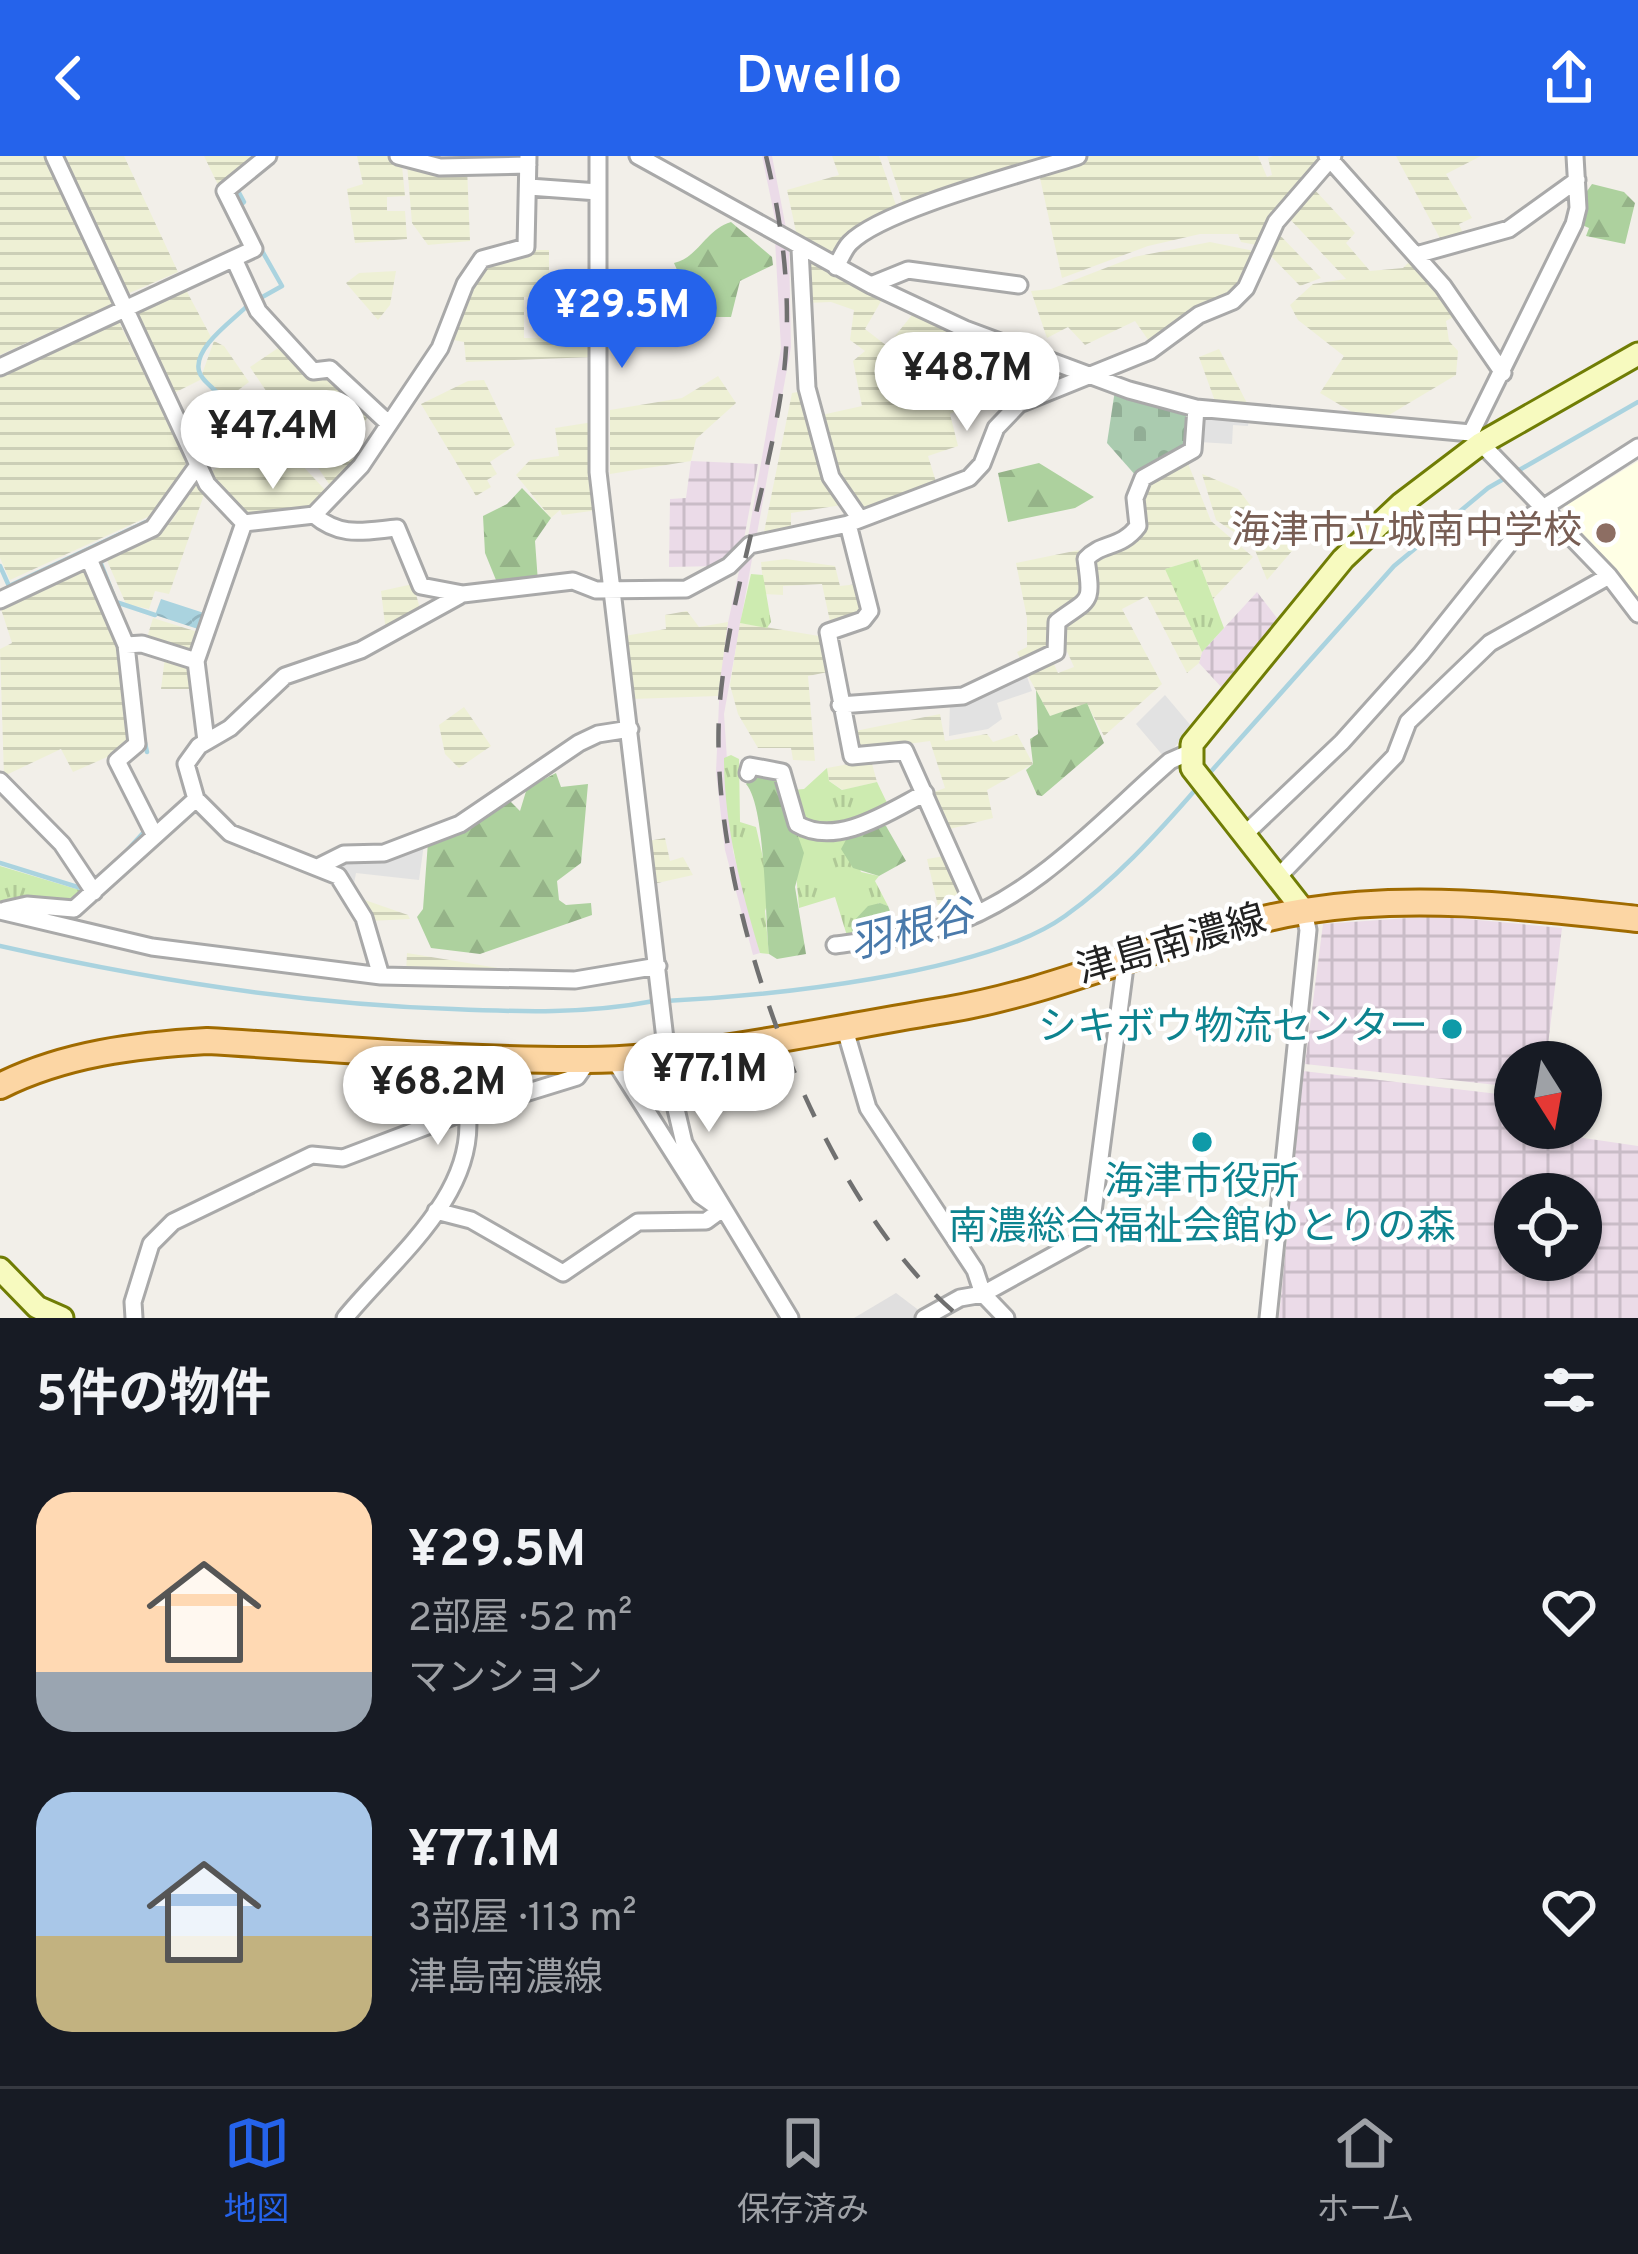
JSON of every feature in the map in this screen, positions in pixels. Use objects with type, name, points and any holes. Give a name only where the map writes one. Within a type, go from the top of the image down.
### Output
[{"type":"main road","name":"津島南濃線","points":[[0,1086],[107,1051],[207,1041],[601,1059],[953,1009],[1304,911],[1403,903],[1517,906],[1638,920]]},
{"type":"street","points":[[55,156],[207,484],[244,524]]},
{"type":"street","points":[[0,367],[254,249],[225,191],[268,156]]},
{"type":"street","points":[[244,524],[314,515],[361,466],[440,348],[465,284],[482,259],[526,247],[528,160],[440,167],[398,156]]},
{"type":"street","points":[[638,156],[871,285],[965,329],[1092,377],[1196,408],[1479,443],[1609,576],[1638,614]]},
{"type":"street","points":[[836,267],[851,242],[883,225],[987,182],[1078,156]]},
{"type":"street","points":[[1479,443],[1503,373],[1574,224],[1575,156]]},
{"type":"street","points":[[601,157],[597,452],[668,1071],[684,1143],[790,1318]]},
{"type":"street","points":[[314,515],[330,529],[347,534],[397,528],[421,586],[464,595],[573,581],[613,590],[700,586],[750,545],[854,522],[969,478],[982,464],[996,428],[1019,404],[1150,351],[1199,315],[1233,301],[1246,288],[1276,222],[1330,157],[1416,255],[1503,373]]},
{"type":"street","points":[[1416,255],[1508,229],[1577,180]]},
{"type":"street","points":[[529,188],[598,193]]},
{"type":"street","points":[[800,249],[807,388],[831,477],[854,522],[870,611],[863,620],[828,632],[852,756],[905,751],[977,912]]},
{"type":"street","points":[[234,259],[258,311],[313,371],[330,369],[388,423]]},
{"type":"street","points":[[871,285],[908,270],[1019,285]]},
{"type":"street","points":[[1190,760],[1200,730],[1343,559],[1440,470],[1638,354]]},
{"type":"street","points":[[840,705],[963,696],[1056,652],[1058,622],[1080,612],[1091,592],[1086,559],[1093,551],[1119,545],[1138,526],[1138,488],[1143,478],[1193,450],[1196,408]]},
{"type":"street","points":[[1237,828],[1342,742],[1536,502],[1638,447]]},
{"type":"street","points":[[0,600],[153,528],[198,465]]},
{"type":"street","points":[[206,741],[196,661],[244,524]]},
{"type":"street","points":[[89,559],[126,645],[137,744],[117,761],[154,835]]},
{"type":"street","points":[[1279,877],[1395,756],[1408,722],[1490,643],[1609,576]]},
{"type":"street","points":[[381,976],[364,918],[338,877],[230,832],[196,799],[186,764],[206,741],[230,728],[285,676],[361,650],[464,595]]},
{"type":"street","points":[[126,645],[142,644],[196,661]]},
{"type":"street","points":[[320,866],[344,854],[384,854],[460,824],[579,743],[598,734],[630,730]]},
{"type":"street","points":[[1190,760],[1304,911],[1307,930],[1268,1318]]},
{"type":"street","points":[[836,945],[946,926],[977,912],[1052,866],[1169,761],[1190,760]]},
{"type":"street","points":[[748,773],[750,766],[782,772],[797,824],[805,829],[859,827],[925,793]]},
{"type":"street","points":[[0,781],[62,844],[94,892]]},
{"type":"street","points":[[1,912],[27,905],[74,909],[196,799]]},
{"type":"street","points":[[1,912],[152,947],[381,976],[575,980],[659,972]]},
{"type":"street","points":[[924,1318],[960,1298],[983,1294],[1090,1235],[1126,959]]},
{"type":"street","points":[[844,1025],[868,1108],[975,1270],[983,1294],[1006,1318]]},
{"type":"street","points":[[134,1318],[134,1302],[152,1244],[173,1222],[312,1155],[343,1158],[467,1111],[577,1077],[601,1059],[700,1195],[721,1210]]},
{"type":"street","points":[[349,1316],[376,1277],[411,1249],[436,1210],[463,1155],[467,1111]]},
{"type":"street","points":[[436,1210],[470,1220],[563,1273],[638,1222],[706,1221],[721,1210]]},
{"type":"street","points":[[0,1269],[38,1306],[62,1318]]},
{"type":"shaded area","points":[[0,156],[48,156],[114,303],[0,355]]},
{"type":"shaded area","points":[[61,156],[124,156],[178,272],[125,295]]},
{"type":"shaded area","points":[[204,156],[261,156],[221,191]]},
{"type":"shaded area","points":[[357,156],[394,156],[402,166],[405,196],[387,197],[387,211],[405,211],[407,239],[355,243],[347,189],[363,184]]},
{"type":"shaded area","points":[[762,156],[772,156],[788,238],[778,233]]},
{"type":"shaded area","points":[[832,156],[879,156],[899,214],[847,234],[835,259],[798,241],[787,190],[839,175]]},
{"type":"shaded area","points":[[887,156],[1065,156],[906,212]]},
{"type":"shaded area","points":[[1089,156],[1258,156],[1267,177],[1272,175],[1268,158],[1273,156],[1319,156],[1320,162],[1261,246],[1241,242],[1238,234],[1200,234],[1148,246],[1062,278],[1038,169]]},
{"type":"shaded area","points":[[1396,156],[1481,156],[1446,174],[1472,218],[1459,224],[1464,236],[1442,242]]},
{"type":"shaded area","points":[[407,164],[467,167],[470,241],[428,245],[412,223]]},
{"type":"shaded area","points":[[1313,188],[1355,233],[1346,243],[1370,271],[1403,268],[1413,258],[1457,315],[1446,321],[1449,341],[1458,351],[1456,375],[1384,418],[1357,415],[1320,393],[1344,356],[1298,320],[1290,305],[1313,284],[1346,279],[1288,217]]},
{"type":"shaded area","points":[[1276,231],[1321,278],[1300,286],[1267,252]]},
{"type":"shaded area","points":[[775,240],[789,247],[791,347],[756,539],[747,543],[781,348]]},
{"type":"shaded area","points":[[1210,242],[1259,252],[1238,291],[1151,344],[1135,321],[1085,345],[1068,327],[1047,338],[1031,291],[1051,289],[1134,257]]},
{"type":"shaded area","points":[[527,250],[549,250],[549,296],[524,297],[524,338],[593,339],[593,357],[466,362],[464,342],[448,339],[471,283],[484,264]]},
{"type":"shaded area","points":[[805,259],[884,296],[865,329],[887,346],[916,310],[996,347],[1004,382],[950,414],[958,446],[928,456],[937,485],[862,513],[841,488],[817,416],[862,406],[853,361],[865,351],[850,340],[854,310],[831,302],[806,303]]},
{"type":"shaded area","points":[[396,271],[390,305],[378,320],[346,283],[359,273]]},
{"type":"shaded area","points":[[185,288],[211,337],[198,365],[202,379],[172,394],[136,317],[138,310]]},
{"type":"shaded area","points":[[118,320],[187,462],[154,514],[10,580],[0,558],[0,377]]},
{"type":"shaded area","points":[[214,341],[224,346],[249,382],[233,394],[285,464],[299,462],[327,492],[312,508],[248,515],[208,474],[218,467],[226,402],[202,374]]},
{"type":"shaded area","points":[[287,342],[310,374],[326,375],[370,413],[348,451],[356,464],[331,487],[250,367]]},
{"type":"shaded area","points":[[1219,349],[1249,407],[1216,404],[1199,357]]},
{"type":"shaded area","points":[[718,376],[736,403],[696,439],[691,461],[610,474],[610,410],[682,398]]},
{"type":"shaded area","points":[[484,380],[515,445],[490,462],[497,474],[487,480],[491,487],[476,496],[421,404],[468,381]]},
{"type":"shaded area","points":[[804,391],[848,504],[791,513],[791,531],[763,537],[792,393]]},
{"type":"shaded area","points":[[1203,415],[1249,418],[1248,426],[1233,425],[1232,444],[1199,442]]},
{"type":"shaded area","points":[[593,422],[598,510],[562,515],[560,510],[551,518],[516,475],[530,460],[559,456],[555,428]]},
{"type":"shaded area","points":[[691,461],[758,464],[743,544],[720,566],[669,567],[670,499],[686,498]]},
{"type":"shaded area","points":[[1187,461],[1211,521],[1253,557],[1213,599],[1198,559],[1166,569],[1202,652],[1199,663],[1187,673],[1147,596],[1122,609],[1162,684],[1104,736],[1087,704],[1050,716],[1027,674],[1052,660],[1058,673],[1074,667],[1061,638],[1066,621],[1085,613],[1095,599],[1091,560],[1133,540],[1149,481]]},
{"type":"shaded area","name":"海津市立城南中学校","points":[[1638,461],[1638,610],[1560,517],[1564,507]]},
{"type":"shaded area","points":[[1202,474],[1238,489],[1275,538],[1297,518],[1310,530],[1267,580],[1253,545],[1216,520]]},
{"type":"shaded area","points":[[198,482],[205,492],[169,594],[155,591],[149,609],[126,604],[105,556],[170,523]]},
{"type":"shaded area","points":[[754,548],[724,714],[733,851],[760,953],[753,955],[725,850],[716,772],[721,656],[743,552]]},
{"type":"shaded area","points":[[1079,550],[1087,592],[1051,647],[1023,664],[1017,652],[1027,647],[1027,618],[1016,563]]},
{"type":"shaded area","points":[[786,559],[835,566],[840,586],[859,584],[866,611],[831,626],[822,584],[783,586],[783,595],[764,594],[761,562]]},
{"type":"shaded area","points":[[86,568],[121,646],[130,747],[73,772],[61,749],[4,776],[0,649],[12,643],[0,606]]},
{"type":"shaded area","points":[[413,584],[421,612],[386,632],[381,591]]},
{"type":"shaded area","points":[[1257,592],[1280,622],[1223,689],[1199,663],[1202,652]]},
{"type":"shaded area","points":[[687,611],[699,627],[728,622],[718,696],[632,699],[624,636],[666,629],[665,615]]},
{"type":"shaded area","points":[[153,618],[201,633],[194,655],[146,641]]},
{"type":"shaded area","points":[[740,623],[825,637],[828,672],[808,676],[815,761],[793,760],[791,748],[758,748],[738,714],[730,685]]},
{"type":"shaded area","points":[[165,657],[191,666],[196,689],[161,689]]},
{"type":"shaded area","points":[[1026,674],[1032,691],[997,703],[1002,719],[988,729],[949,736],[950,702]]},
{"type":"shaded area","points":[[1165,695],[1192,727],[1165,758],[1136,724]]},
{"type":"shaded area","points":[[464,707],[491,746],[459,768],[445,754],[439,725]]},
{"type":"shaded area","points":[[940,714],[945,741],[987,734],[993,742],[1017,734],[1033,764],[987,790],[993,818],[946,830],[931,793],[945,788],[930,741],[855,751],[850,732]]},
{"type":"shaded area","points":[[871,760],[877,782],[843,790],[829,781],[827,768]]},
{"type":"shaded area","points":[[665,838],[670,861],[683,857],[693,875],[653,884],[648,841]]},
{"type":"shaded area","points":[[424,844],[419,880],[356,873],[353,889],[332,868],[342,857]]},
{"type":"shaded area","points":[[945,856],[960,892],[938,906],[927,859]]},
{"type":"shaded area","points":[[362,899],[408,915],[410,919],[370,921]]},
{"type":"shaded area","points":[[1436,916],[1562,928],[1549,1041],[1494,1041],[1494,1085],[1305,1064],[1323,924]]},
{"type":"shaded area","points":[[407,953],[498,968],[496,977],[406,973]]},
{"type":"shaded area","points":[[1303,1071],[1494,1094],[1494,1149],[1602,1149],[1602,1141],[1638,1146],[1638,1318],[1279,1318]]},
{"type":"shaded area","points":[[896,1293],[929,1318],[854,1318]]},
{"type":"green space","points":[[1592,184],[1624,192],[1635,203],[1625,244],[1586,236],[1589,228],[1582,225],[1585,194]]},
{"type":"green space","points":[[731,222],[772,257],[773,265],[740,281],[731,317],[689,317],[713,302],[712,293],[684,286],[674,263]]},
{"type":"green space","points":[[655,285],[667,290],[672,302],[667,314],[655,319],[643,314],[638,302],[643,290]]},
{"type":"green space","points":[[1115,390],[1186,410],[1188,445],[1137,477],[1107,443]]},
{"type":"green space","points":[[1039,463],[1094,497],[1075,508],[1008,522],[998,473]]},
{"type":"green space","points":[[522,488],[551,518],[535,541],[538,582],[498,585],[485,553],[483,516],[507,504]]},
{"type":"green space","points":[[1198,559],[1224,628],[1202,652],[1165,569]]},
{"type":"green space","points":[[751,574],[763,575],[771,622],[767,628],[740,623]]},
{"type":"green space","points":[[1036,690],[1050,716],[1087,703],[1104,743],[1042,796],[1037,795],[1026,770],[1033,764],[1030,739],[1038,734]]},
{"type":"green space","points":[[724,758],[739,759],[740,822],[756,827],[771,893],[765,911],[769,954],[760,953],[735,857]]},
{"type":"green space","points":[[827,768],[829,781],[842,790],[877,782],[889,807],[857,823],[808,826],[793,790],[804,789]]},
{"type":"green space","points":[[756,772],[777,778],[804,853],[795,887],[806,954],[777,959],[769,954],[761,838],[746,784]]},
{"type":"green space","points":[[556,773],[561,787],[588,784],[581,863],[557,881],[559,900],[566,905],[591,903],[592,915],[480,954],[431,948],[417,917],[423,909],[428,842],[474,824],[510,801],[520,811],[527,788]]},
{"type":"green space","points":[[877,824],[863,836],[847,838],[861,872],[879,876],[875,881],[888,906],[879,903],[862,916],[848,939],[835,897],[799,908],[792,827]]},
{"type":"green space","points":[[886,826],[906,861],[879,876],[853,868],[841,849],[847,838]]},
{"type":"green space","points":[[0,866],[83,891],[70,906],[0,903]]},
{"type":"green space","points":[[868,906],[888,906],[898,931],[853,939],[851,924]]},
{"type":"water","points":[[161,599],[204,613],[198,629],[155,615]]},
{"type":"waterway","points":[[237,189],[244,202],[237,208]]},
{"type":"waterway","points":[[257,300],[282,286],[261,249]]},
{"type":"waterway","points":[[208,466],[216,457],[224,402],[201,375],[199,362],[208,344],[246,307]]},
{"type":"waterway","name":"羽根谷","points":[[1207,776],[1394,566],[1488,488],[1638,402]]},
{"type":"waterway","points":[[0,566],[9,586],[148,521]]},
{"type":"waterway","points":[[100,561],[116,602],[155,615]]},
{"type":"waterway","points":[[143,734],[147,752]]},
{"type":"waterway","name":"羽根谷","points":[[665,1001],[872,979],[929,968],[1028,936],[1065,916],[1100,888],[1196,789]]},
{"type":"waterway","points":[[144,798],[154,820]]},
{"type":"waterway","points":[[122,856],[143,833]]},
{"type":"waterway","points":[[0,863],[84,889]]},
{"type":"waterway","name":"羽根谷","points":[[0,946],[169,980],[338,1002],[529,1011],[654,1001]]},
{"type":"railway","points":[[766,156],[784,263],[786,345],[778,413],[732,618],[720,701],[720,776],[730,859],[750,947],[779,1035],[816,1119],[859,1197],[908,1265],[961,1318]]},
{"type":"place","name":"海津市立城南中学校","points":[[1606,533]]},
{"type":"place","name":"シキボウ物流センター","points":[[1452,1029]]},
{"type":"place","name":"海津市役所 南濃総合福祉会館ゆとりの森","points":[[1202,1142]]}]
